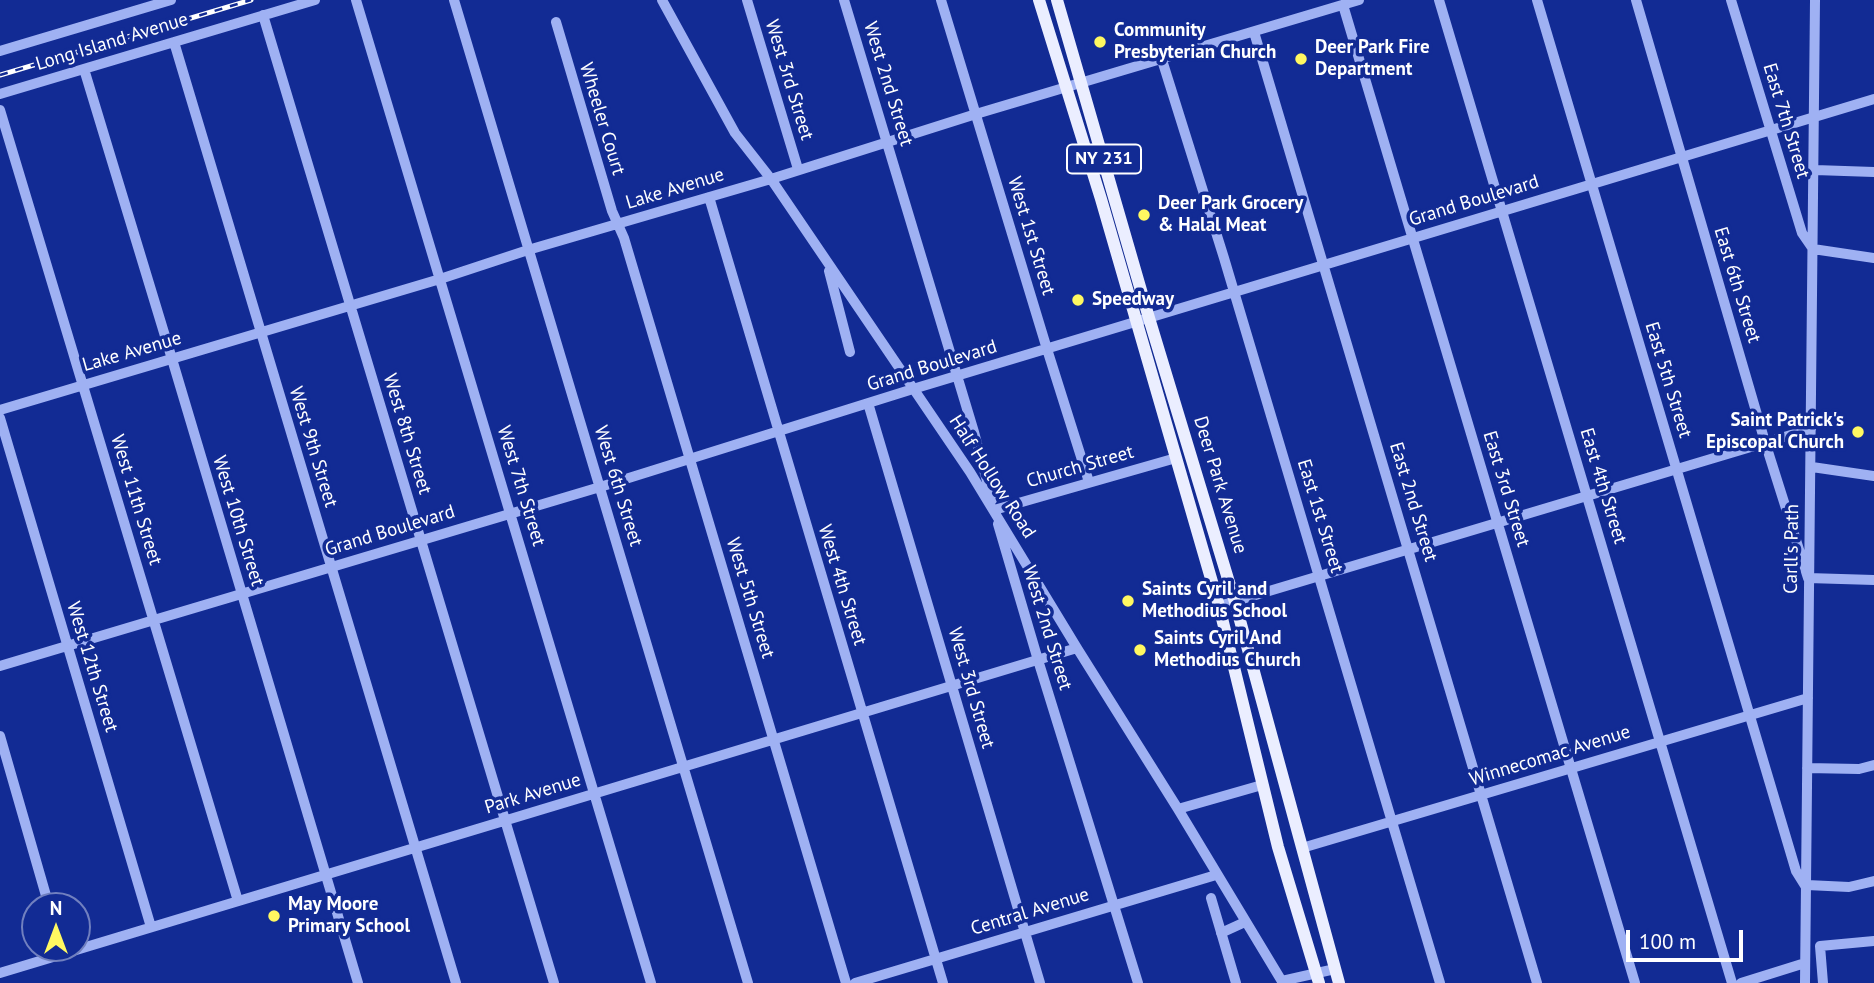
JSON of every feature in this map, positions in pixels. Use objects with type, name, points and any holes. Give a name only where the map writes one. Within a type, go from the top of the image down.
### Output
[{"type":"main road","name":"Deer Park Avenue","points":[[1039,0],[1101,199],[1219,606],[1278,847],[1318,978]]},
{"type":"main road","name":"Deer Park Avenue","points":[[1057,0],[1235,602],[1339,983]]},
{"type":"street","points":[[0,51],[171,0]]},
{"type":"street","name":"Long Island Avenue","points":[[0,94],[315,0]]},
{"type":"street","name":"West 7th Street","points":[[356,0],[651,983]]},
{"type":"street","name":"West 6th Street","points":[[454,0],[748,983]]},
{"type":"street","name":"Half Hollow Road","points":[[662,0],[736,133],[771,179],[994,510],[1282,982],[1318,978],[1335,969]]},
{"type":"street","name":"West 3rd Street","points":[[747,0],[798,169]]},
{"type":"street","name":"West 2nd Street","points":[[844,0],[974,432],[1038,660],[1138,983]]},
{"type":"street","name":"West 1st Street","points":[[941,0],[1089,482]]},
{"type":"street","name":"Lake Avenue","points":[[0,410],[1359,0]]},
{"type":"street","name":"East 4th Street","points":[[1438,0],[1732,983]]},
{"type":"street","name":"East 5th Street","points":[[1537,0],[1796,871],[1807,887]]},
{"type":"street","name":"East 6th Street","points":[[1636,0],[1808,578]]},
{"type":"street","name":"East 7th Street","points":[[1731,0],[1802,233],[1814,249]]},
{"type":"street","name":"Carll's Path","points":[[1805,983],[1815,0]]},
{"type":"street","name":"East 3rd Street","points":[[1343,5],[1635,983]]},
{"type":"street","name":"West 8th Street","points":[[263,15],[554,983]]},
{"type":"street","name":"Wheeler Court","points":[[556,22],[604,186],[618,224]]},
{"type":"street","name":"East 2nd Street","points":[[1254,32],[1538,983]]},
{"type":"street","name":"West 9th Street","points":[[174,42],[456,983]]},
{"type":"street","name":"East 1st Street","points":[[1162,60],[1440,983]]},
{"type":"street","name":"West 10th Street","points":[[84,69],[358,983]]},
{"type":"street","name":"Grand Boulevard","points":[[0,666],[421,541],[913,389],[1874,99]]},
{"type":"street","name":"West 11th Street","points":[[0,110],[238,901]]},
{"type":"street","points":[[1815,170],[1874,172]]},
{"type":"street","name":"West 4th Street","points":[[709,197],[943,983]]},
{"type":"street","name":"West 5th Street","points":[[618,224],[846,983]]},
{"type":"street","points":[[1814,249],[1874,258]]},
{"type":"street","points":[[827,264],[850,352]]},
{"type":"street","name":"West 3rd Street","points":[[868,403],[1040,983]]},
{"type":"street","name":"West 12th Street","points":[[0,418],[151,927]]},
{"type":"street","points":[[1219,606],[1811,429]]},
{"type":"street","name":"Church Street","points":[[994,510],[1176,458]]},
{"type":"street","points":[[1812,467],[1874,476]]},
{"type":"street","points":[[1808,578],[1874,580]]},
{"type":"street","name":"Park Avenue","points":[[91,943],[505,822],[1077,648]]},
{"type":"street","name":"Winnecomac Avenue","points":[[1302,848],[1808,698]]},
{"type":"street","points":[[0,736],[45,892]]},
{"type":"street","points":[[1807,768],[1858,769],[1874,765]]},
{"type":"street","points":[[1178,809],[1262,785]]},
{"type":"street","name":"Central Avenue","points":[[855,983],[1216,875]]},
{"type":"street","points":[[1807,887],[1849,887],[1874,881]]},
{"type":"street","points":[[1211,898],[1236,983]]},
{"type":"street","points":[[1221,933],[1245,922]]},
{"type":"street","points":[[1823,983],[1820,946],[1874,941]]},
{"type":"street","name":"Park Avenue","points":[[0,973],[31,962]]},
{"type":"street","points":[[1741,983],[1805,963]]},
{"type":"railway","points":[[0,75],[251,0]]},
{"type":"place","name":"Community Presbyterian Church","points":[[1100,42]]},
{"type":"place","name":"Deer Park Fire Department","points":[[1301,59]]},
{"type":"place","name":"Deer Park Grocery & Halal Meat","points":[[1144,215]]},
{"type":"place","name":"Speedway","points":[[1078,300]]},
{"type":"place","name":"Saint Patrick's Episcopal Church","points":[[1858,432]]},
{"type":"place","name":"Saints Cyril and Methodius School","points":[[1128,601]]},
{"type":"place","name":"Saints Cyril And Methodius Church","points":[[1140,650]]},
{"type":"place","name":"May Moore Primary School","points":[[274,916]]}]
